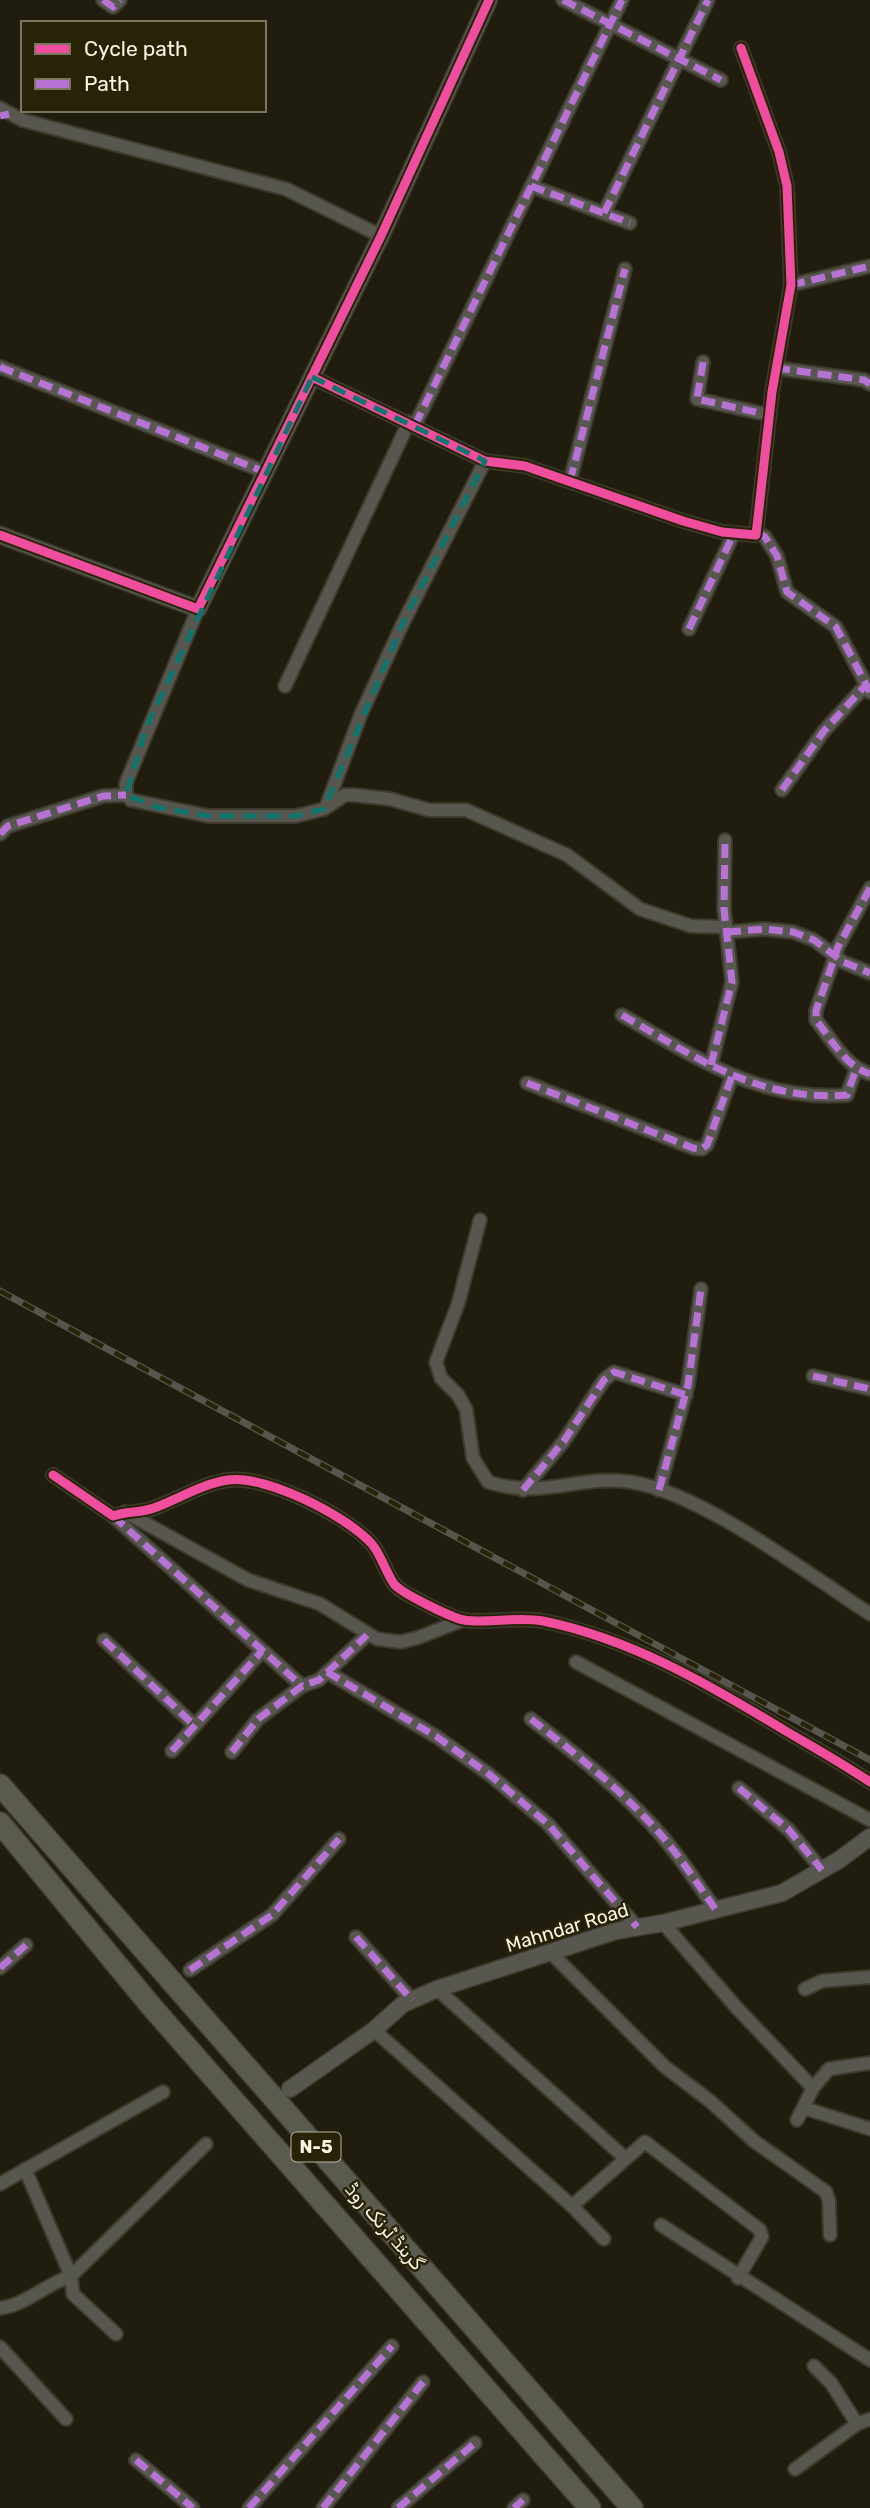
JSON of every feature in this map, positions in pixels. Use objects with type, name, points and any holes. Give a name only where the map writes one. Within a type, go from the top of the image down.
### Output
[{"type":"highway","name":"گرینڈ ٹرنک روڈ","points":[[0,1785],[182,1977],[632,2508]]},
{"type":"highway","name":"گرینڈ ٹرنک روڈ","points":[[0,1824],[151,2006],[590,2508]]},
{"type":"highway","points":[[151,2006],[182,1977]]},
{"type":"street","points":[[103,0],[113,7],[120,0]]},
{"type":"street","points":[[489,0],[381,236],[198,608],[146,728],[126,783],[126,794],[131,800],[156,807],[208,816],[296,816],[326,808],[345,795],[354,794],[390,799],[429,810],[466,810],[567,855],[640,909],[691,926],[727,930],[781,929],[814,940],[835,956],[870,973]]},
{"type":"street","points":[[563,0],[721,80]]},
{"type":"street","points":[[285,686],[622,0]]},
{"type":"street","points":[[604,213],[708,0]]},
{"type":"street","points":[[741,48],[779,152],[786,186],[791,285],[769,415],[758,533]]},
{"type":"street","points":[[3,113],[167,160],[244,175],[286,189],[381,236]]},
{"type":"street","points":[[531,186],[630,223]]},
{"type":"street","points":[[791,285],[870,266]]},
{"type":"street","points":[[570,481],[625,269]]},
{"type":"street","points":[[703,362],[697,399],[769,415]]},
{"type":"street","points":[[0,367],[265,472]]},
{"type":"street","points":[[776,368],[864,380],[870,384]]},
{"type":"street","points":[[312,377],[485,461],[525,466],[633,506],[734,533],[758,533],[765,537],[777,556],[786,592],[836,627],[868,689],[824,731],[782,790]]},
{"type":"street","points":[[326,808],[361,714],[402,625],[485,461]]},
{"type":"street","points":[[689,629],[734,533]]},
{"type":"street","points":[[0,535],[198,608]]},
{"type":"street","points":[[0,834],[8,826],[103,796],[126,794]]},
{"type":"street","points":[[711,1066],[732,982],[727,930],[725,840]]},
{"type":"street","points":[[870,888],[835,956],[816,1020],[856,1069],[870,1074]]},
{"type":"street","points":[[622,1015],[742,1081],[819,1098],[847,1096],[856,1069]]},
{"type":"street","points":[[527,1083],[693,1148],[702,1149],[707,1145],[732,1076]]},
{"type":"street","points":[[480,1220],[468,1272],[436,1362],[436,1371],[466,1409],[473,1458],[488,1482],[523,1490],[560,1489],[593,1481],[628,1481],[659,1490],[712,1513],[870,1614]]},
{"type":"street","points":[[659,1490],[685,1395],[701,1289]]},
{"type":"street","points":[[523,1490],[564,1441],[604,1380],[614,1372],[685,1395]]},
{"type":"street","points":[[813,1376],[870,1389]]},
{"type":"street","points":[[53,1475],[118,1514],[248,1580],[320,1604],[367,1635],[387,1642],[401,1642],[427,1635],[463,1620],[508,1618],[542,1621],[585,1631],[648,1655],[749,1708],[870,1782]]},
{"type":"street","points":[[118,1514],[152,1509],[217,1482],[232,1479],[265,1483],[299,1496],[351,1527],[371,1543],[397,1588],[463,1620]]},
{"type":"street","points":[[118,1514],[302,1686]]},
{"type":"street","points":[[232,1752],[258,1719],[302,1686],[319,1680],[367,1635]]},
{"type":"street","points":[[104,1640],[194,1725]]},
{"type":"street","points":[[172,1751],[262,1651]]},
{"type":"street","points":[[576,1661],[870,1820]]},
{"type":"street","points":[[327,1672],[437,1737],[490,1775],[548,1824],[637,1927]]},
{"type":"street","points":[[531,1719],[594,1769],[636,1808],[663,1837],[716,1910]]},
{"type":"street","points":[[739,1788],[789,1830],[822,1870]]},
{"type":"street","name":"Mahndar Road","points":[[290,2089],[412,2000],[437,1989],[637,1927],[782,1893],[870,1837]]},
{"type":"street","points":[[182,1977],[272,1915],[339,1839]]},
{"type":"street","points":[[663,1923],[727,1998],[813,2088]]},
{"type":"street","points":[[356,1937],[412,2000]]},
{"type":"street","points":[[0,1968],[26,1945]]},
{"type":"street","points":[[552,1954],[665,2067],[710,2101],[754,2141],[826,2192],[830,2201],[830,2235]]},
{"type":"street","points":[[805,1989],[822,1981],[870,1977]]},
{"type":"street","points":[[437,1989],[625,2158]]},
{"type":"street","points":[[374,2030],[572,2206],[604,2239]]},
{"type":"street","points":[[797,2120],[813,2088],[833,2066],[870,2063]]},
{"type":"street","points":[[0,2184],[163,2092]]},
{"type":"street","points":[[804,2108],[870,2129]]},
{"type":"street","points":[[572,2206],[645,2142],[760,2230],[762,2237],[738,2278]]},
{"type":"street","points":[[0,2308],[15,2306],[43,2288],[71,2276],[206,2144]]},
{"type":"street","points":[[25,2169],[71,2276],[72,2294],[116,2334]]},
{"type":"street","points":[[661,2225],[738,2278],[782,2301],[870,2360]]},
{"type":"street","points":[[248,2508],[392,2346]]},
{"type":"street","points":[[0,2347],[66,2419]]},
{"type":"street","points":[[795,2469],[864,2422],[814,2366]]},
{"type":"street","points":[[323,2508],[423,2382]]},
{"type":"street","points":[[398,2508],[475,2443]]},
{"type":"street","points":[[136,2460],[193,2508]]},
{"type":"highlighted area","points":[[312,377],[485,461],[402,625],[324,809],[296,816],[208,816],[156,807],[126,795],[146,728]]},
{"type":"railway","points":[[0,1291],[870,1760]]},
{"type":"marked path","points":[[103,0],[113,7],[120,0]]},
{"type":"marked path","points":[[563,0],[721,80]]},
{"type":"marked path","points":[[415,425],[622,0]]},
{"type":"marked path","points":[[604,213],[708,0]]},
{"type":"marked path","points":[[0,116],[9,114]]},
{"type":"marked path","points":[[531,186],[630,223]]},
{"type":"marked path","points":[[791,285],[870,266]]},
{"type":"marked path","points":[[570,481],[625,269]]},
{"type":"marked path","points":[[703,362],[697,399],[769,415]]},
{"type":"marked path","points":[[0,367],[265,472]]},
{"type":"marked path","points":[[776,368],[864,380],[870,384]]},
{"type":"marked path","points":[[689,629],[734,533]]},
{"type":"marked path","points":[[758,533],[765,537],[777,556],[787,592],[836,627],[870,692]]},
{"type":"marked path","points":[[782,790],[824,731],[865,686]]},
{"type":"marked path","points":[[0,834],[8,826],[103,796],[126,795]]},
{"type":"marked path","points":[[711,1065],[732,982],[724,909],[725,840]]},
{"type":"marked path","points":[[870,888],[838,947],[816,1011],[816,1020],[840,1052],[853,1065],[870,1074]]},
{"type":"marked path","points":[[727,932],[765,929],[793,932],[814,940],[843,962],[870,973]]},
{"type":"marked path","points":[[622,1015],[702,1061],[756,1084],[785,1091],[847,1095],[856,1069]]},
{"type":"marked path","points":[[527,1083],[693,1148],[702,1149],[707,1145],[732,1076]]},
{"type":"marked path","points":[[659,1490],[688,1385],[701,1289]]},
{"type":"marked path","points":[[523,1490],[564,1441],[604,1380],[614,1372],[686,1395]]},
{"type":"marked path","points":[[813,1376],[870,1389]]},
{"type":"marked path","points":[[113,1516],[302,1686]]},
{"type":"marked path","points":[[232,1752],[258,1719],[302,1686],[319,1680],[367,1635]]},
{"type":"marked path","points":[[104,1640],[194,1725]]},
{"type":"marked path","points":[[172,1751],[262,1651]]},
{"type":"marked path","points":[[327,1672],[437,1737],[490,1775],[548,1824],[637,1927]]},
{"type":"marked path","points":[[531,1719],[631,1803],[676,1853],[716,1910]]},
{"type":"marked path","points":[[739,1788],[789,1830],[822,1870]]},
{"type":"marked path","points":[[190,1970],[272,1915],[339,1839]]},
{"type":"marked path","points":[[356,1937],[412,2000]]},
{"type":"marked path","points":[[0,1968],[26,1945]]},
{"type":"marked path","points":[[249,2508],[392,2346]]},
{"type":"marked path","points":[[323,2508],[423,2382]]},
{"type":"marked path","points":[[398,2508],[475,2443]]},
{"type":"marked path","points":[[136,2460],[193,2508]]},
{"type":"marked path","points":[[514,2508],[523,2500]]},
{"type":"cycle path","points":[[0,535],[198,609],[381,236],[489,0]]},
{"type":"cycle path","points":[[312,377],[485,461],[525,466],[722,532],[756,535],[772,392],[791,285],[787,186],[779,152],[741,48]]},
{"type":"cycle path","points":[[53,1475],[113,1516],[149,1510],[199,1488],[228,1480],[244,1480],[283,1490],[324,1509],[359,1532],[374,1547],[394,1584],[427,1605],[464,1620],[543,1621],[576,1629],[638,1651],[727,1696],[870,1782]]}]
